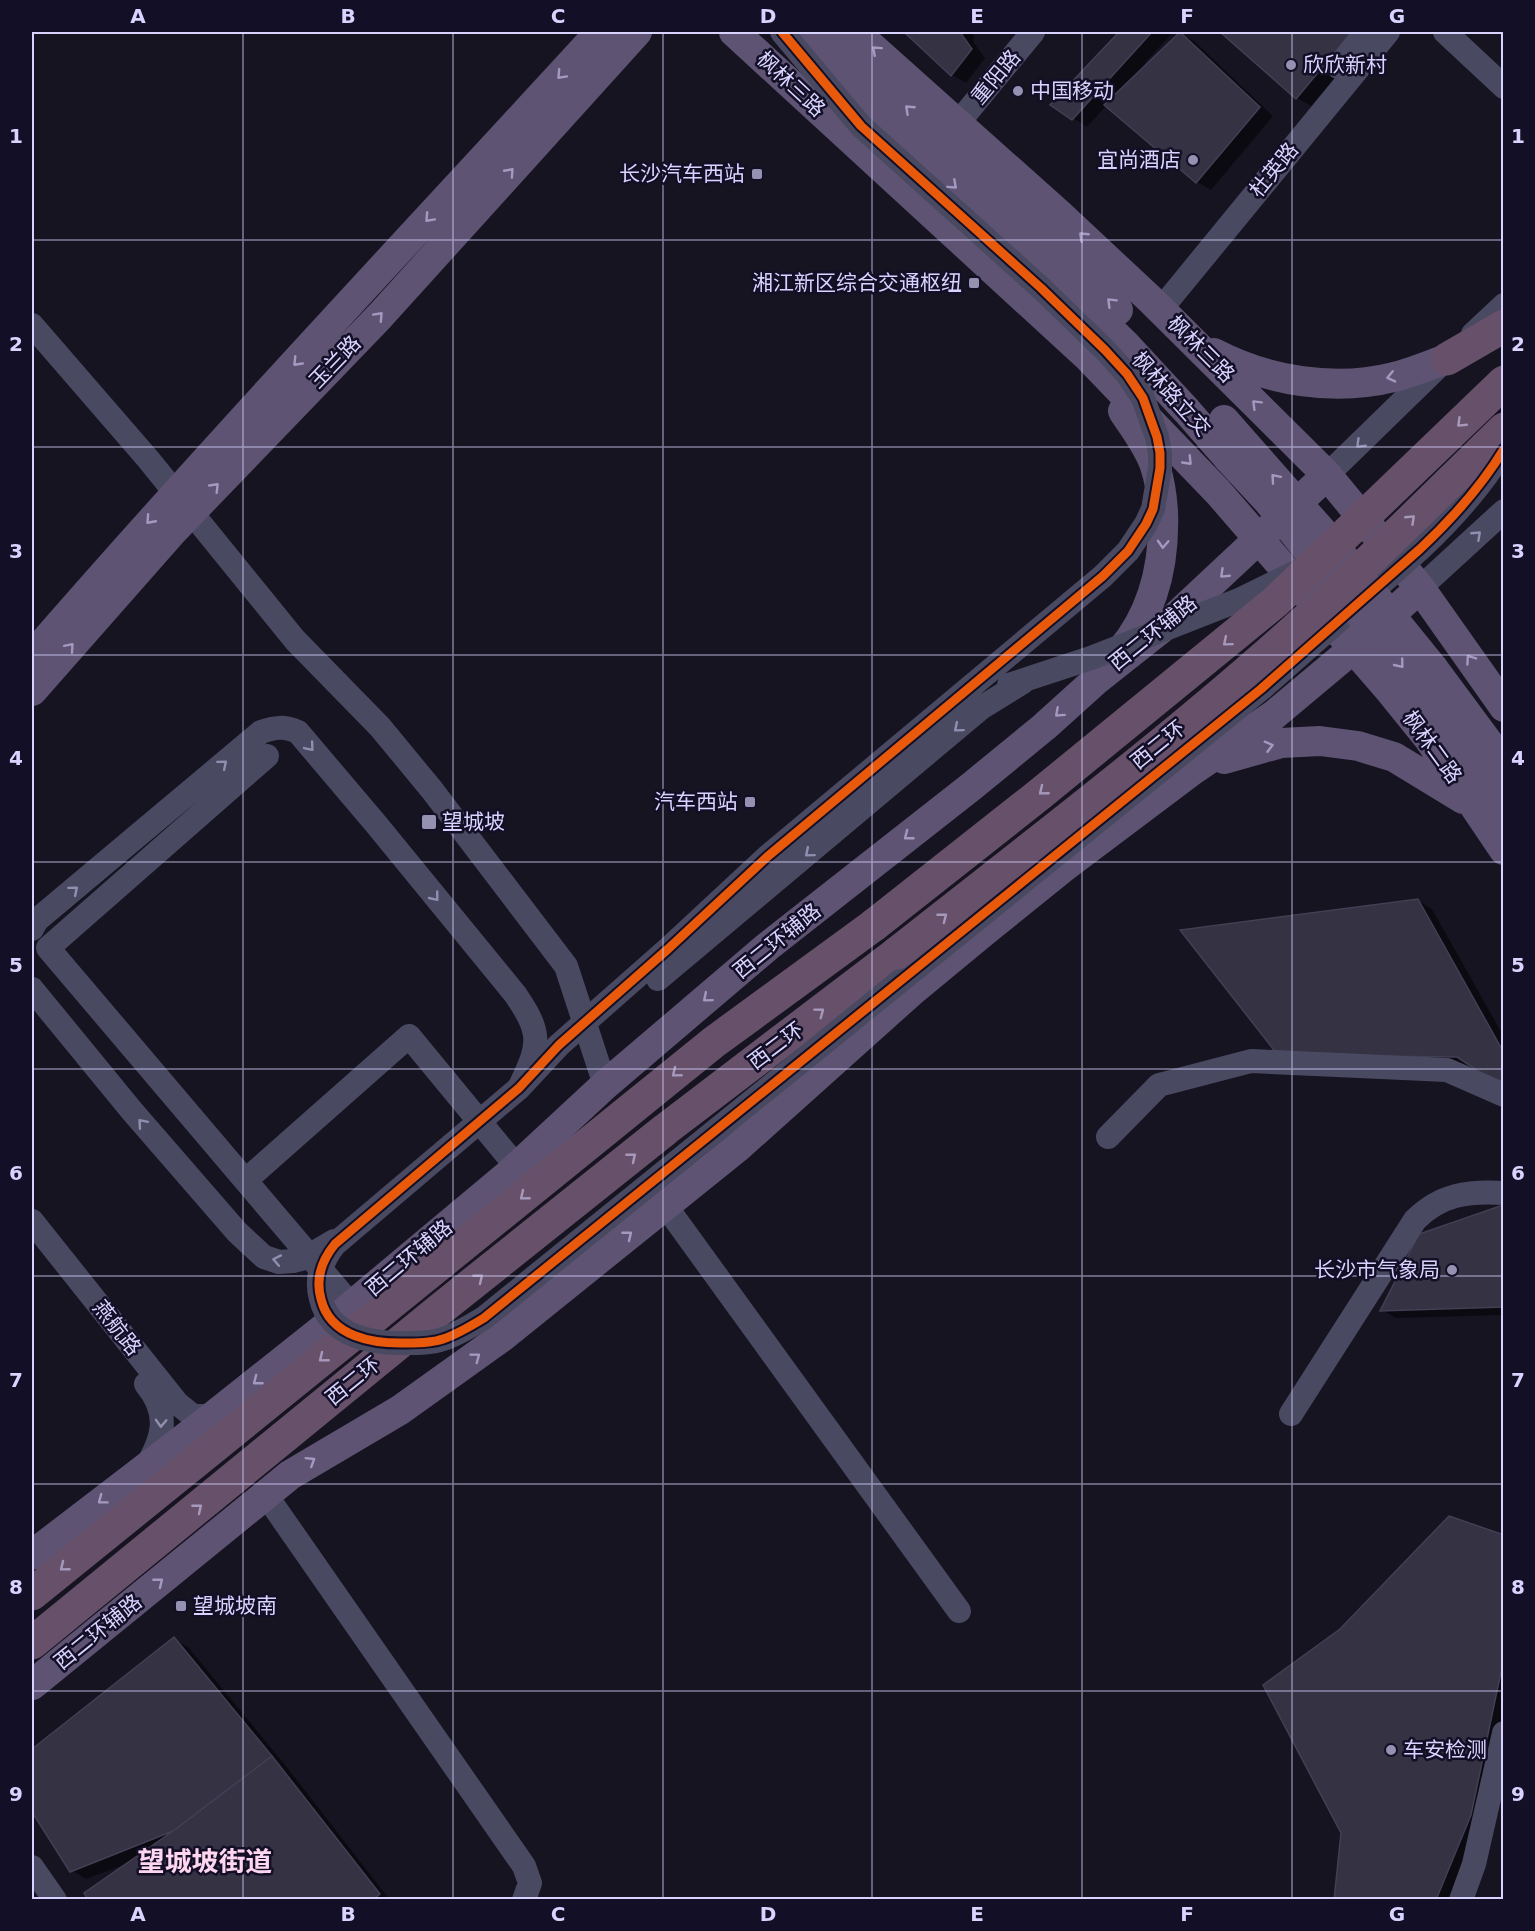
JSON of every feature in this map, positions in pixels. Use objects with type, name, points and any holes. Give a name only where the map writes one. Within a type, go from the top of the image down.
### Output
[{"type":"highway","points":[[1447,359],[1503,326]]},
{"type":"highway","name":"西二环","points":[[32,1594],[714,1042],[874,925],[1197,667],[1275,602],[1503,382]]},
{"type":"highway","name":"西二环","points":[[32,1643],[554,1218],[666,1129],[897,953],[1131,768],[1281,642],[1356,573],[1503,429]]},
{"type":"main road","name":"玉兰路","points":[[32,691],[116,594],[183,502],[600,32]]},
{"type":"main road","name":"玉兰路","points":[[32,656],[183,502],[380,316],[637,32]]},
{"type":"main road","name":"枫林三路","points":[[734,32],[1089,358],[1218,492],[1354,648]]},
{"type":"main road","name":"枫林路立交","points":[[787,32],[1043,266],[1124,343],[1187,411],[1268,501],[1415,682],[1489,806]]},
{"type":"main road","name":"枫林路立交","points":[[824,32],[855,58],[1071,263],[1224,420],[1327,537],[1433,668],[1503,764]]},
{"type":"main road","name":"枫林三路","points":[[855,32],[1157,305],[1327,476],[1420,588],[1503,707]]},
{"type":"main road","points":[[1187,334],[1207,349],[1261,374],[1327,383],[1361,382],[1395,377],[1447,359]]},
{"type":"main road","points":[[1089,358],[1155,465],[1162,494],[1164,533],[1159,575],[1150,604],[1131,639],[1095,681]]},
{"type":"main road","name":"西二环辅路","points":[[32,1555],[213,1416],[352,1305],[517,1167],[605,1085],[766,948],[1026,742],[1095,681],[1172,620],[1327,476]]},
{"type":"main road","name":"西二环辅路","points":[[32,1685],[290,1475],[400,1410],[502,1337],[776,1115],[927,978],[1064,867],[1193,770],[1274,715],[1354,648],[1420,588]]},
{"type":"main road","name":"枫林二路","points":[[1354,648],[1428,739],[1489,806],[1503,850]]},
{"type":"main road","points":[[1193,770],[1281,743],[1320,741],[1358,746],[1394,757],[1489,806]]},
{"type":"street","points":[[519,1088],[559,1045],[668,949],[766,857],[1103,576],[1128,551],[1153,509],[1160,468],[1157,437],[1143,398],[1127,374],[1041,288],[861,126],[782,32]]},
{"type":"street","name":"重阳路","points":[[954,120],[1019,32]]},
{"type":"street","name":"重阳路","points":[[954,120],[1033,32]]},
{"type":"street","name":"杜英路","points":[[1157,305],[1366,32]]},
{"type":"street","name":"杜英路","points":[[1157,305],[1388,32]]},
{"type":"street","points":[[1445,32],[1503,87]]},
{"type":"street","points":[[1458,32],[1503,75]]},
{"type":"street","name":"西二环辅路","points":[[1327,476],[1503,305]]},
{"type":"street","points":[[32,325],[183,502],[295,640],[380,728],[425,781],[567,966],[605,1085]]},
{"type":"street","points":[[1023,682],[981,708],[576,1048],[519,1088],[348,1232],[326,1254],[320,1268],[318,1288],[322,1307],[330,1320],[353,1336],[389,1344],[441,1340],[463,1331],[484,1318],[1261,689],[1444,526],[1471,496],[1503,449]]},
{"type":"street","points":[[1420,588],[1503,511]]},
{"type":"street","points":[[951,702],[1023,682],[1239,600],[1298,570],[1336,545]]},
{"type":"street","points":[[32,929],[38,920],[261,732],[273,727],[286,727],[298,732],[376,824],[527,1013],[534,1026],[535,1052],[519,1088]]},
{"type":"street","points":[[267,756],[48,948],[352,1305]]},
{"type":"street","points":[[32,989],[132,1111],[237,1232],[264,1257],[279,1262],[304,1258],[348,1232]]},
{"type":"street","points":[[246,1180],[409,1036],[517,1167]]},
{"type":"street","points":[[1108,1137],[1159,1085],[1251,1061],[1447,1070],[1503,1095]]},
{"type":"street","points":[[1291,1414],[1415,1220],[1428,1207],[1456,1194],[1503,1193]]},
{"type":"street","points":[[664,1205],[959,1611]]},
{"type":"street","name":"燕航路","points":[[32,1221],[177,1403],[193,1416],[213,1416]]},
{"type":"street","name":"燕航路","points":[[32,1242],[158,1401],[162,1414],[160,1437],[146,1467]]},
{"type":"street","points":[[266,1495],[524,1866],[530,1882],[527,1896],[524,1899]]},
{"type":"street","points":[[1461,1899],[1474,1864],[1503,1733]]},
{"type":"street","points":[[32,1867],[55,1899]]},
{"type":"building","points":[[904,32],[960,32],[972,49],[951,76]]},
{"type":"building","points":[[1119,32],[1152,32],[1072,120],[1050,105]]},
{"type":"building","points":[[1180,32],[1260,107],[1196,183],[1104,105]]},
{"type":"building","name":"欣欣新村","points":[[1220,32],[1352,32],[1296,99]]},
{"type":"building","points":[[1418,899],[1504,1053],[1504,1088],[1457,1057],[1372,1056],[1281,1059],[1180,930]]},
{"type":"building","name":"长沙市气象局","points":[[1500,1206],[1504,1208],[1504,1307],[1380,1311],[1419,1234]]},
{"type":"building","name":"车安检测","points":[[1449,1516],[1504,1535],[1504,1658],[1471,1815],[1436,1900],[1334,1900],[1341,1833],[1263,1685],[1340,1629]]},
{"type":"building","points":[[174,1637],[272,1756],[173,1831],[70,1872],[32,1812],[32,1749]]},
{"type":"building","points":[[272,1756],[380,1894],[373,1900],[88,1900],[84,1893],[173,1831]]},
{"type":"cycle path","points":[[782,32],[861,126],[1041,288],[1127,374],[1143,398],[1157,437],[1160,468],[1153,509],[1128,551],[1103,576],[767,857],[668,949],[559,1045],[519,1088],[335,1244],[326,1256],[321,1270],[319,1291],[326,1312],[343,1330],[367,1340],[425,1343],[449,1337],[484,1318],[1261,689],[1432,538],[1476,489],[1504,449]]},
{"type":"place","name":"欣欣新村","points":[[1291,65]]},
{"type":"place","name":"中国移动","points":[[1018,91]]},
{"type":"place","name":"宜尚酒店","points":[[1193,160]]},
{"type":"place","name":"长沙汽车西站","points":[[757,174]]},
{"type":"place","name":"湘江新区综合交通枢纽","points":[[974,283]]},
{"type":"place","name":"汽车西站","points":[[750,802]]},
{"type":"place","name":"望城坡","points":[[429,822]]},
{"type":"place","name":"长沙市气象局","points":[[1452,1270]]},
{"type":"place","name":"望城坡南","points":[[181,1606]]},
{"type":"place","name":"车安检测","points":[[1391,1750]]},
{"type":"district","name":"望城坡街道","points":[[205,1862]]}]
